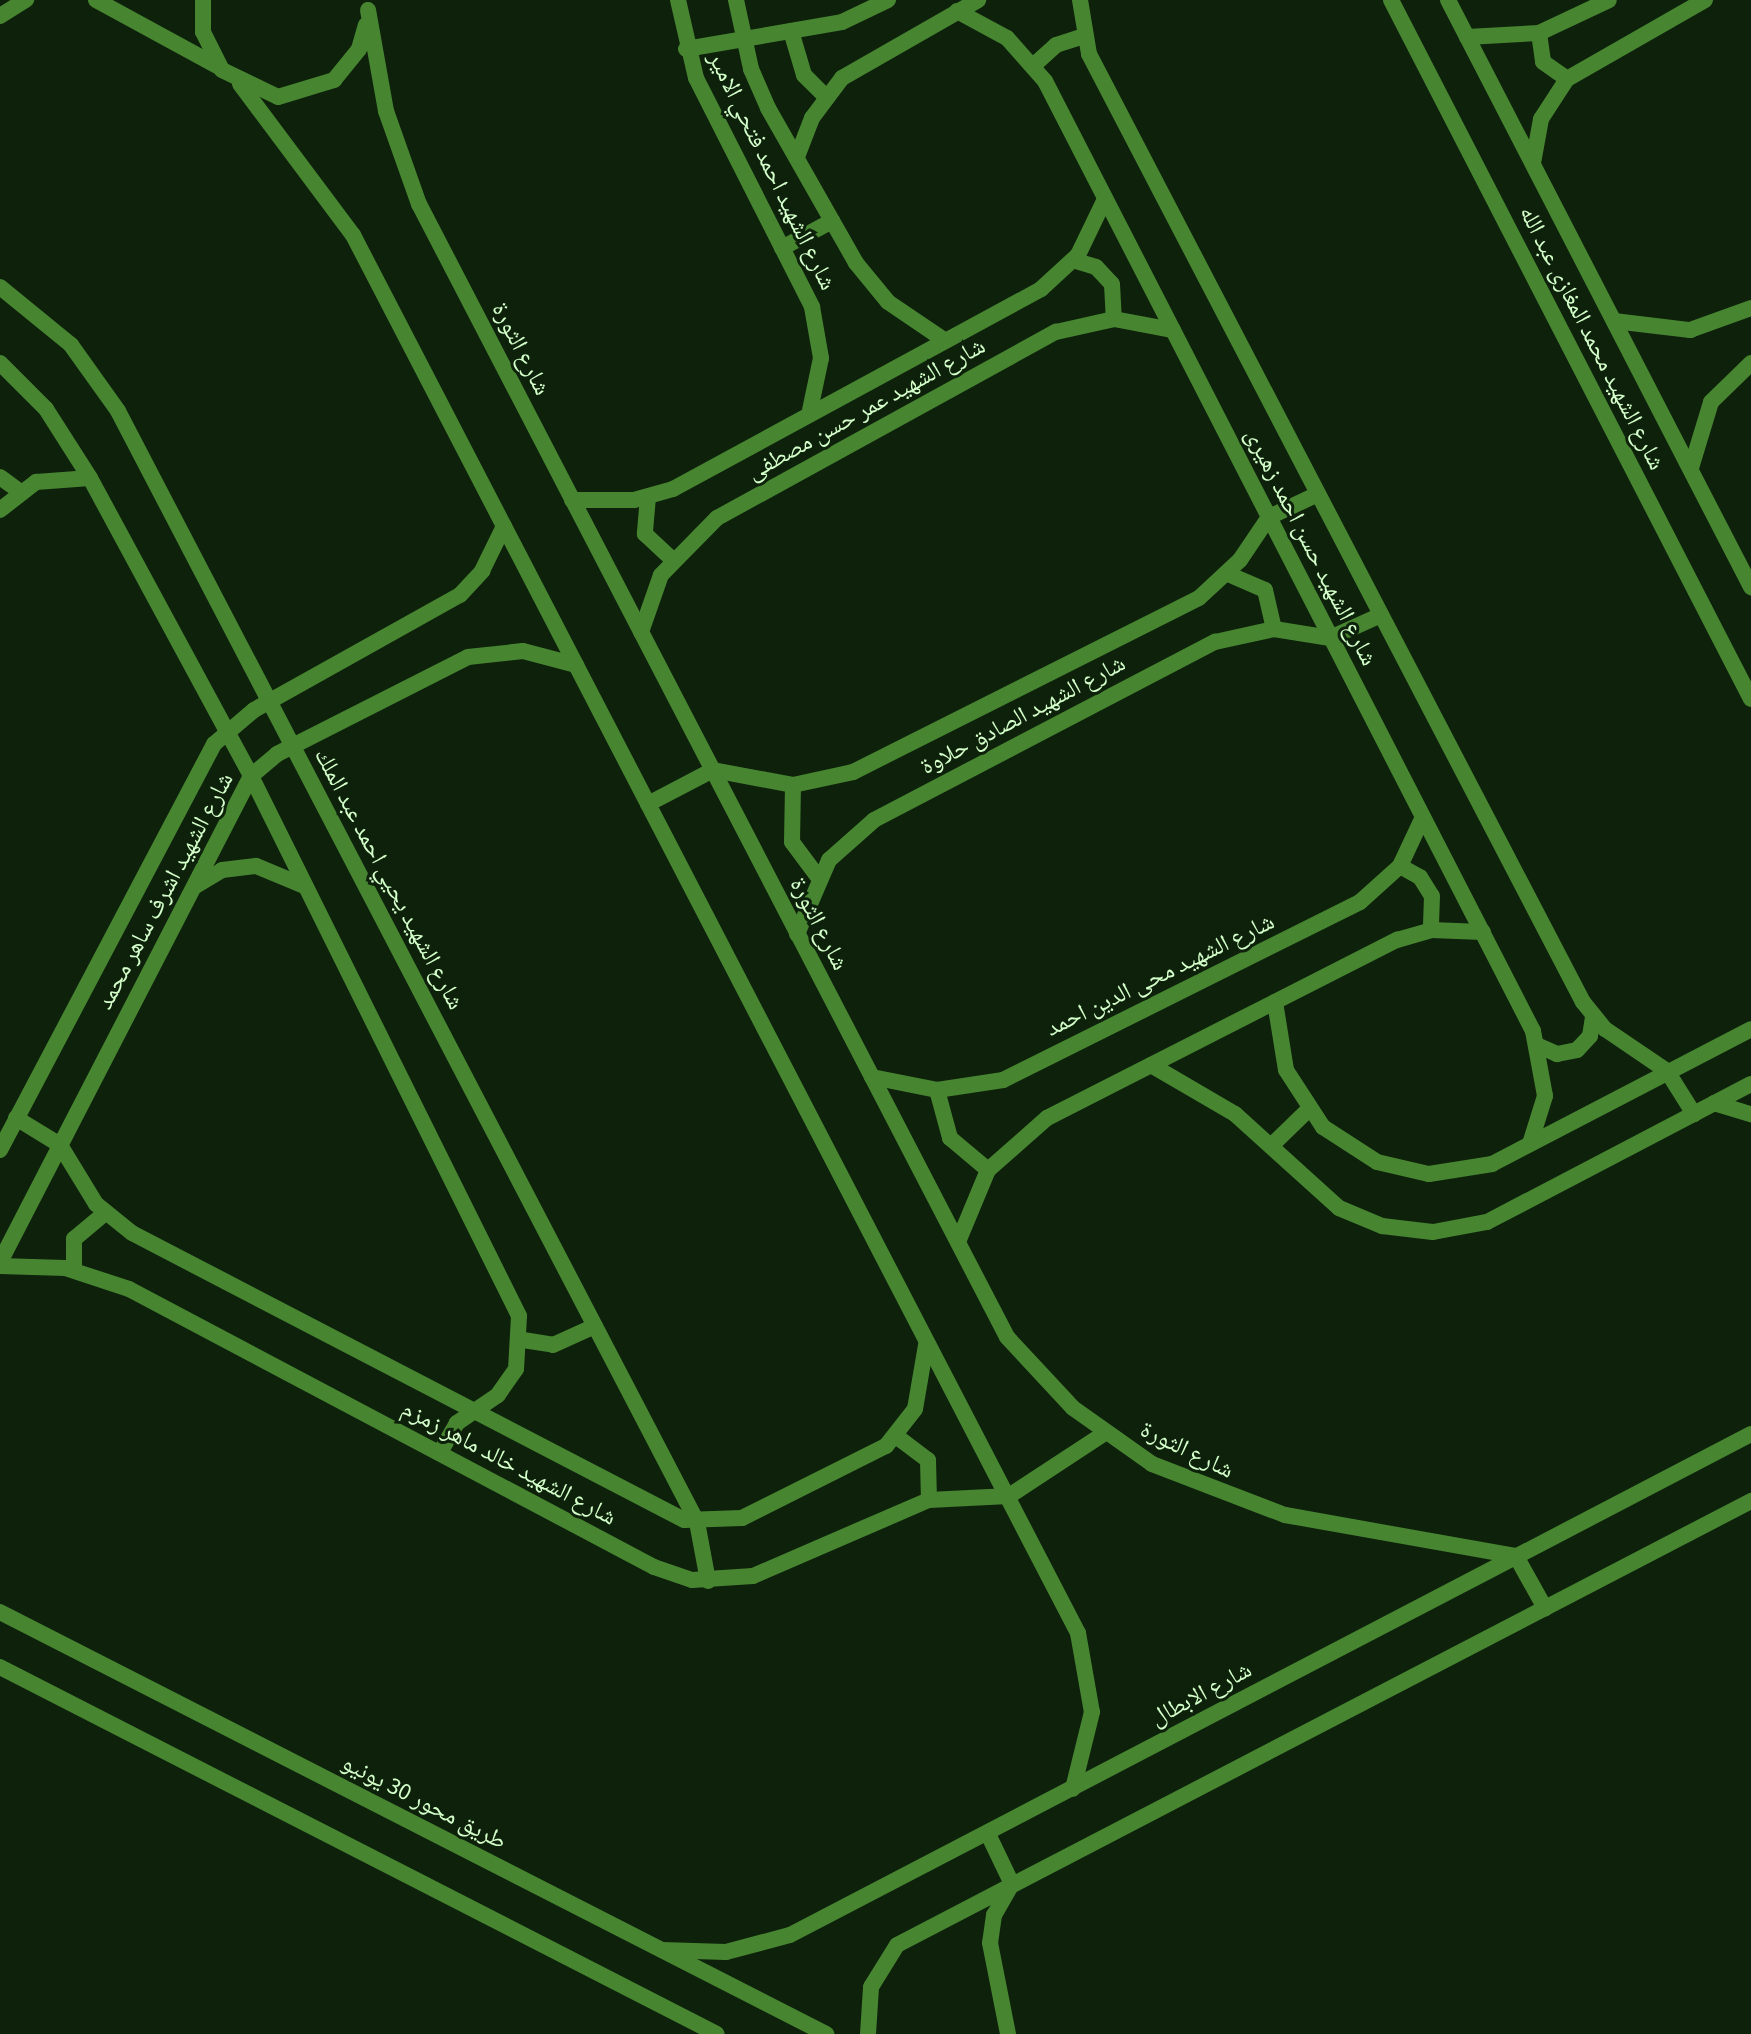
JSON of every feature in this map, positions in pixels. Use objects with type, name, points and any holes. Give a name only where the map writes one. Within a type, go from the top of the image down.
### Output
[{"type":"street","points":[[0,16],[26,0]]},
{"type":"street","points":[[96,0],[222,70],[240,84],[353,235],[1009,1496],[1086,1658],[1092,1712],[1073,1789]]},
{"type":"street","points":[[203,0],[203,32],[222,70]]},
{"type":"street","name":"شارع الشهيد احمد فتحي الامير","points":[[678,0],[686,49],[817,324],[821,358],[810,410]]},
{"type":"street","name":"شارع الشهيد احمد فتحي الامير","points":[[736,0],[742,35],[762,95],[832,221],[876,290],[944,340]]},
{"type":"street","points":[[686,49],[742,35],[842,22],[888,0]]},
{"type":"street","points":[[797,157],[826,97],[861,63],[978,0]]},
{"type":"street","name":"شارع الشهيد حسن احمد زهيرى","points":[[1080,0],[1084,36],[1318,494],[1593,1016],[1667,1071]]},
{"type":"street","name":"شارع الشهيد محمد المغازى عبد الله","points":[[1391,0],[1751,699]]},
{"type":"street","name":"شارع الشهيد محمد المغازى عبد الله","points":[[1448,0],[1751,587]]},
{"type":"street","points":[[1467,37],[1539,33],[1609,0]]},
{"type":"street","points":[[1533,165],[1541,119],[1567,79],[1705,0]]},
{"type":"street","points":[[240,84],[278,97],[317,90],[349,66],[367,5]]},
{"type":"street","name":"شارع الثورة","points":[[367,5],[386,111],[419,204],[1007,1337],[1105,1433],[1152,1464],[1239,1502],[1516,1556]]},
{"type":"street","name":"شارع الشهيد حسن احمد زهيرى","points":[[957,11],[999,33],[1034,65],[1483,932],[1539,1046],[1545,1096],[1530,1144]]},
{"type":"street","points":[[791,31],[804,75],[826,97]]},
{"type":"street","points":[[1539,33],[1543,62],[1567,79]]},
{"type":"street","points":[[1034,65],[1056,45],[1084,36]]},
{"type":"street","name":"شارع الشهيد عمر حسن مصطفى","points":[[572,500],[648,497],[1041,289],[1073,260],[1105,199]]},
{"type":"street","points":[[782,248],[832,221]]},
{"type":"street","points":[[1073,260],[1096,267],[1112,284],[1114,319]]},
{"type":"street","name":"شارع الشهيد يحيي احمد عبد الملك","points":[[0,287],[54,328],[103,387],[697,1522],[708,1581]]},
{"type":"street","points":[[1614,321],[1690,330],[1751,308]]},
{"type":"street","name":"شارع الشهيد عمر حسن مصطفى","points":[[641,632],[672,559],[717,518],[1043,339],[1114,319],[1173,330]]},
{"type":"street","points":[[0,363],[46,409],[90,478],[251,776],[510,1295],[523,1340],[508,1383],[471,1412],[440,1453]]},
{"type":"street","points":[[1690,470],[1711,402],[1751,363]]},
{"type":"street","points":[[0,477],[19,491]]},
{"type":"street","points":[[0,510],[19,491],[53,477],[90,478]]},
{"type":"street","points":[[1269,517],[1318,494]]},
{"type":"street","points":[[648,497],[645,534],[672,559]]},
{"type":"street","name":"شارع الشهيد الصادق حلاوة","points":[[713,770],[793,785],[853,772],[1199,598],[1228,574],[1269,517]]},
{"type":"street","name":"شارع الشهيد اشرف ساهر محمد","points":[[0,1150],[185,788],[226,731],[269,702],[460,595],[487,564],[504,526]]},
{"type":"street","points":[[1228,574],[1265,590],[1274,629]]},
{"type":"street","points":[[1330,638],[1381,615]]},
{"type":"street","name":"شارع الشهيد الصادق حلاوة","points":[[797,934],[818,877],[874,820],[1215,642],[1274,629],[1330,638]]},
{"type":"street","name":"شارع الشهيد اشرف ساهر محمد","points":[[0,1264],[251,776],[293,746],[468,657],[523,651],[576,665]]},
{"type":"street","points":[[648,804],[713,770]]},
{"type":"street","points":[[793,785],[792,842],[818,877]]},
{"type":"street","name":"شارع الشهيد محى الدين احمد","points":[[872,1077],[937,1090],[1003,1080],[1360,902],[1400,866],[1423,817]]},
{"type":"street","points":[[192,888],[222,870],[248,866],[304,886]]},
{"type":"street","points":[[1400,866],[1427,886],[1434,908],[1431,930]]},
{"type":"street","points":[[958,1242],[988,1170],[1025,1132],[1275,1002],[1431,930],[1483,932]]},
{"type":"street","points":[[1275,1002],[1282,1059],[1308,1110],[1357,1153],[1412,1172],[1470,1170],[1530,1144],[1751,1029]]},
{"type":"street","points":[[1539,1046],[1557,1054],[1577,1050],[1590,1036],[1593,1016]]},
{"type":"street","points":[[1151,1065],[1215,1100],[1339,1208],[1382,1226],[1433,1232],[1487,1222],[1751,1084]]},
{"type":"street","points":[[1667,1071],[1694,1114]]},
{"type":"street","points":[[937,1090],[950,1138],[988,1170]]},
{"type":"street","points":[[1714,1103],[1751,1114]]},
{"type":"street","points":[[1271,1146],[1308,1110]]},
{"type":"street","points":[[16,1118],[60,1145]]},
{"type":"street","name":"شارع الشهيد خالد ماهر زمزم","points":[[60,1145],[105,1213],[151,1244],[658,1511],[697,1522],[742,1518],[867,1460],[896,1436],[923,1387],[926,1340]]},
{"type":"street","points":[[74,1270],[74,1239],[105,1213]]},
{"type":"street","name":"شارع الشهيد خالد ماهر زمزم","points":[[0,1264],[74,1270],[129,1289],[654,1567],[708,1581],[753,1576],[929,1500],[1009,1496]]},
{"type":"street","points":[[523,1340],[553,1345],[595,1326]]},
{"type":"street","points":[[1009,1496],[1105,1433]]},
{"type":"street","name":"شارع الابطال","points":[[660,1949],[726,1952],[780,1939],[988,1834],[1751,1434]]},
{"type":"street","points":[[896,1436],[928,1460],[929,1500]]},
{"type":"street","points":[[868,2034],[871,1987],[897,1945],[1751,1501]]},
{"type":"street","points":[[1516,1556],[1545,1608]]},
{"type":"street","name":"طريق محور 30 يونيو","points":[[0,1612],[826,2034]]},
{"type":"street","points":[[0,1667],[717,2034]]},
{"type":"street","points":[[988,1834],[1012,1884]]},
{"type":"street","points":[[1008,2034],[990,1943],[994,1915],[1012,1884]]}]
